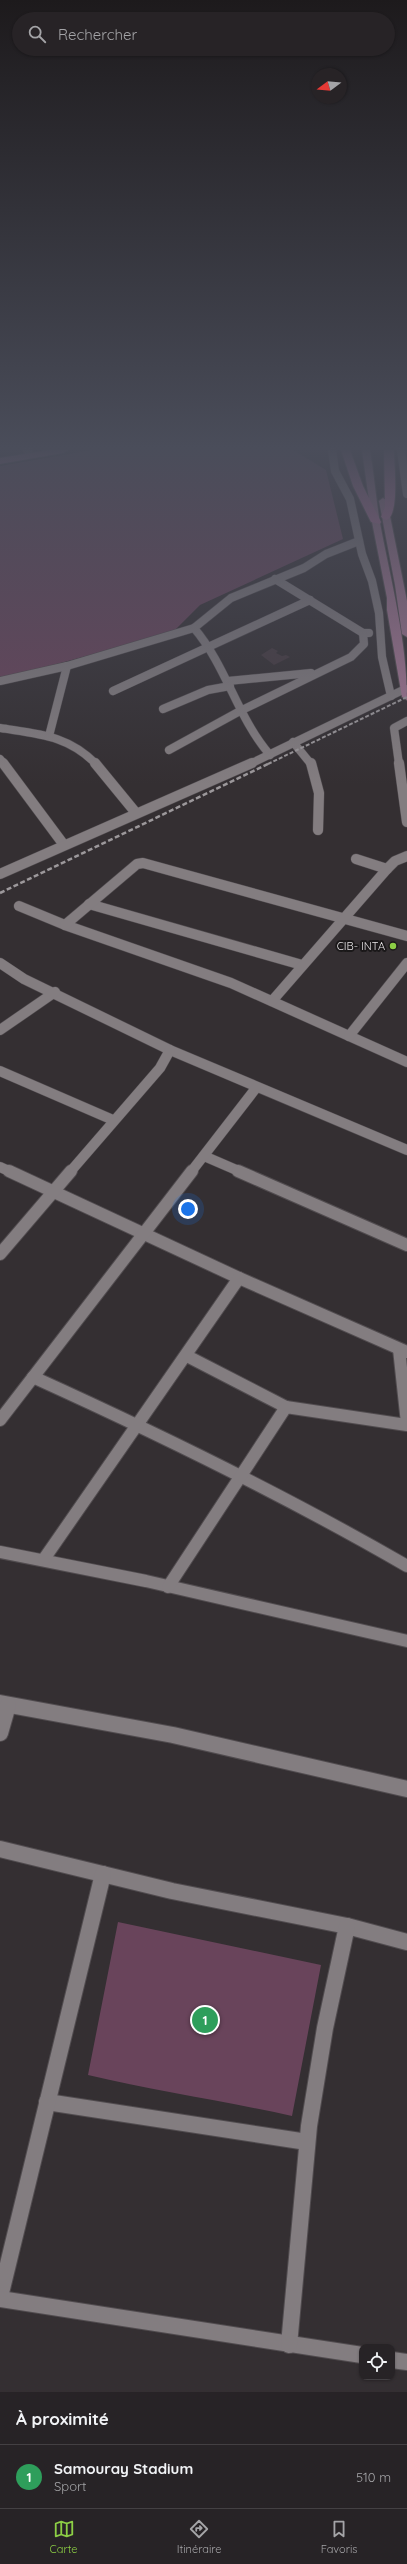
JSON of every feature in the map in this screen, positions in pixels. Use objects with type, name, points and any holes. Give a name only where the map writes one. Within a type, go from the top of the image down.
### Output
[{"type":"main road","points":[[384,562],[392,598],[392,610],[406,693]]},
{"type":"main road","points":[[395,562],[405,607],[407,634]]},
{"type":"main road","points":[[392,598],[405,607]]},
{"type":"main road","points":[[392,610],[401,616],[406,622]]},
{"type":"street","points":[[0,681],[68,666],[194,628],[231,598],[304,568],[314,562]]},
{"type":"street","points":[[366,562],[379,612],[379,634],[391,696]]},
{"type":"street","points":[[275,579],[363,633],[379,634]]},
{"type":"street","points":[[113,691],[310,600]]},
{"type":"street","points":[[194,628],[210,647],[229,683],[240,711],[260,747],[270,755]]},
{"type":"street","points":[[169,750],[240,711],[317,672],[351,657],[363,648],[365,644],[363,633]]},
{"type":"street","points":[[49,736],[68,666]]},
{"type":"street","points":[[163,709],[229,683],[317,672]]},
{"type":"street","points":[[0,874],[270,755],[293,742],[391,696],[406,693]]},
{"type":"street","points":[[407,720],[394,728],[407,822]]},
{"type":"street","points":[[0,728],[49,736],[72,744],[82,751],[136,813]]},
{"type":"street","points":[[293,742],[309,756],[315,772],[319,799],[318,830]]},
{"type":"street","points":[[0,759],[64,845]]},
{"type":"street","points":[[272,1001],[387,869],[395,861],[407,856]]},
{"type":"street","points":[[356,859],[387,869]]},
{"type":"street","points":[[65,925],[138,864],[143,863],[407,936]]},
{"type":"street","points":[[89,904],[302,965]]},
{"type":"street","points":[[19,906],[65,925],[202,972],[272,1001],[407,1062]]},
{"type":"street","points":[[0,963],[24,979],[55,992],[170,1050],[256,1088],[407,1150]]},
{"type":"street","points":[[349,1036],[407,963]]},
{"type":"street","points":[[0,1030],[55,992]]},
{"type":"street","points":[[0,1254],[113,1120],[160,1068],[170,1050]]},
{"type":"street","points":[[0,1071],[113,1120]]},
{"type":"street","points":[[0,1420],[256,1088]]},
{"type":"street","points":[[204,1156],[407,1245]]},
{"type":"street","points":[[0,1167],[239,1278],[403,1350],[407,1424],[286,1407],[187,1356]]},
{"type":"street","points":[[44,1559],[140,1425],[239,1278]]},
{"type":"street","points":[[33,1377],[140,1425],[368,1542],[407,1566]]},
{"type":"street","points":[[168,1587],[286,1407]]},
{"type":"street","points":[[0,1552],[44,1559],[407,1641]]},
{"type":"street","points":[[0,1733],[4,1704],[173,1735],[407,1789]]},
{"type":"street","points":[[0,1849],[172,1891],[347,1926],[407,1942]]},
{"type":"street","points":[[103,1874],[0,2298],[359,2355]]},
{"type":"street","points":[[289,2344],[308,2142],[325,2028],[347,1926]]},
{"type":"street","points":[[47,2102],[308,2142]]},
{"type":"street","points":[[395,2360],[407,2362]]},
{"type":"shaded area","points":[[0,562],[294,562],[200,605],[172,633],[31,671],[0,677]]},
{"type":"shaded area","points":[[272,648],[278,651],[276,653],[282,656],[286,655],[290,657],[274,665],[261,655]]},
{"type":"shaded area","points":[[118,1922],[321,1965],[292,2116],[88,2075]]},
{"type":"railway","points":[[268,764],[407,697]]},
{"type":"railway","points":[[0,893],[270,763]]},
{"type":"place","name":"CIB- INTA","points":[[393,946]]},
{"type":"place","name":"Samouray Stadium","points":[[205,2020]]}]
